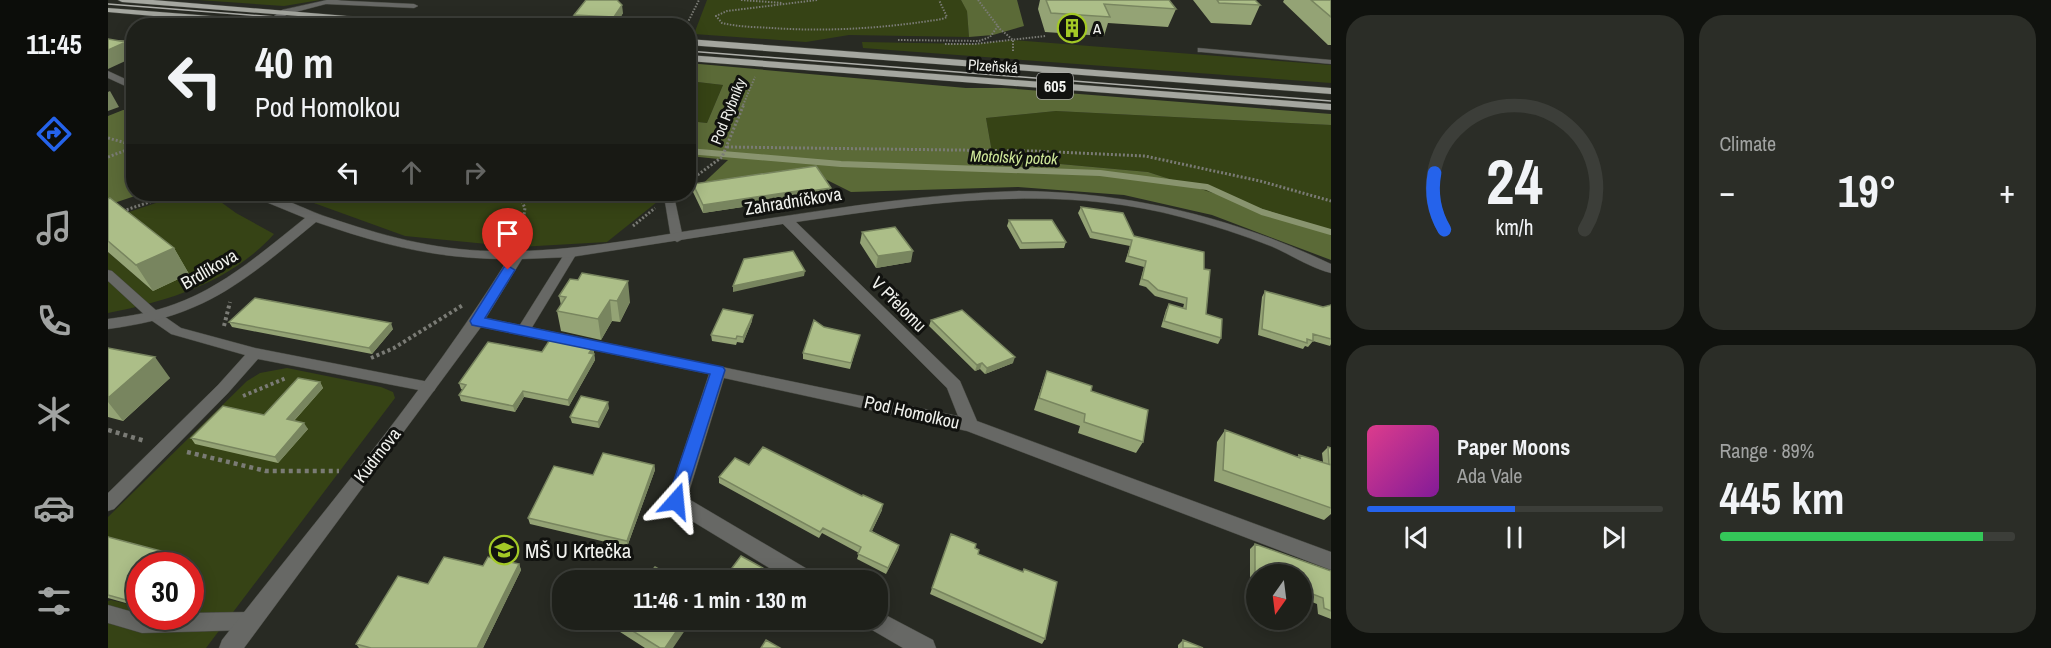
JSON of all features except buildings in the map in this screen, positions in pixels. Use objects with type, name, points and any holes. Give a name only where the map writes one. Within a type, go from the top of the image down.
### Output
[{"type":"main road","points":[[122,0],[361,18]]},
{"type":"main road","points":[[108,10],[186,18]]},
{"type":"main road","name":"Plzeňská","points":[[696,43],[1331,91]]},
{"type":"main road","name":"Plzeňská","points":[[696,59],[1331,107]]},
{"type":"street","points":[[274,18],[285,12],[337,0]]},
{"type":"street","points":[[108,74],[126,83]]},
{"type":"street","name":"Zahradníčkova","points":[[276,201],[314,217],[413,247],[517,256],[571,253],[952,196],[1009,194],[1088,197],[1126,202],[1197,217],[1260,237],[1331,268]]},
{"type":"street","name":"Brdlíkova","points":[[108,324],[153,315],[200,299],[238,275],[314,217]]},
{"type":"street","name":"V Přelomu","points":[[786,220],[954,385],[970,425]]},
{"type":"street","name":"Kudrnova","points":[[230,648],[429,387],[477,321],[517,256]]},
{"type":"street","name":"Pod Homolkou","points":[[477,321],[718,370],[970,425],[1331,561]]},
{"type":"street","points":[[718,370],[676,501],[790,570]]},
{"type":"street","points":[[888,627],[925,648]]},
{"type":"lane","points":[[326,2],[414,6]]},
{"type":"lane","points":[[1201,50],[1331,62]]},
{"type":"lane","points":[[670,201],[677,238]]},
{"type":"lane","points":[[523,331],[571,253]]},
{"type":"lane","points":[[108,274],[153,315],[176,331],[255,353],[429,387]]},
{"type":"lane","points":[[108,504],[255,353]]},
{"type":"lane","points":[[108,614],[142,624],[249,621]]},
{"type":"path","points":[[690,18],[699,0]]},
{"type":"path","points":[[741,0],[788,4]]},
{"type":"path","points":[[817,0],[727,11],[716,16],[722,23],[730,25],[789,30],[825,30],[942,19],[946,16],[946,11],[939,0]]},
{"type":"path","points":[[978,0],[998,26],[1013,40]]},
{"type":"path","points":[[895,40],[979,41],[990,37],[998,26]]},
{"type":"path","points":[[939,44],[1046,36]]},
{"type":"path","name":"Pod Rybníky","points":[[696,176],[722,157],[758,69]]},
{"type":"path","points":[[108,138],[126,143]]},
{"type":"path","points":[[726,148],[1033,151],[1145,156],[1260,181],[1331,201]]},
{"type":"path","points":[[108,157],[126,151]]},
{"type":"path","points":[[119,212],[152,201]]},
{"type":"path","points":[[517,256],[525,208],[522,201]]},
{"type":"path","points":[[607,248],[663,201]]},
{"type":"path","points":[[219,343],[238,275]]},
{"type":"path","points":[[343,370],[394,348],[426,326],[500,284]]},
{"type":"path","points":[[241,396],[317,365]]},
{"type":"path","points":[[108,430],[266,471],[364,472]]},
{"type":"green space","points":[[198,0],[320,0],[284,6]]},
{"type":"green space","points":[[707,0],[961,0],[967,10],[969,37],[849,35],[806,42],[696,34]]},
{"type":"green space","points":[[961,0],[1017,0],[1024,26],[993,35],[969,37],[967,11]]},
{"type":"green space","points":[[1013,40],[1331,65],[1331,83],[863,48],[862,42],[974,44]]},
{"type":"green space","points":[[696,64],[966,88],[1004,88],[1331,114],[1331,125],[1056,111],[986,118],[993,158],[1148,172],[1331,231],[1331,260],[1212,215],[1124,195],[1018,187],[851,192],[815,174],[696,191],[728,160],[696,157],[696,122],[707,123],[723,85],[696,82]]},
{"type":"green space","points":[[696,82],[723,85],[707,123],[696,122]]},
{"type":"green space","points":[[126,110],[126,199],[108,205],[108,116]]},
{"type":"green space","points":[[1056,111],[1331,125],[1331,231],[1148,172],[993,158],[986,118]]},
{"type":"green space","points":[[162,201],[220,201],[274,234],[238,265],[198,287],[154,302],[108,313],[108,252],[153,291],[108,219]]},
{"type":"green space","points":[[308,201],[658,201],[607,242],[519,247],[405,236]]},
{"type":"green space","points":[[287,368],[381,387],[393,392],[395,398],[206,648],[108,648],[108,601],[111,600],[126,604],[126,630],[204,630],[204,552],[148,552],[108,541],[108,517],[247,381],[260,373]]},
{"type":"waterway","name":"Motolský potok","points":[[108,42],[126,43]]},
{"type":"waterway","name":"Motolský potok","points":[[696,152],[841,164],[1100,173],[1207,187],[1262,212],[1331,232]]},
{"type":"tram line","points":[[108,4],[289,18]]},
{"type":"tram line","points":[[696,52],[1331,101]]},
{"type":"place","name":"A","points":[[1072,28]]},
{"type":"place","name":"MŠ U Krtečka","points":[[504,550]]},
{"type":"route","points":[[508,270],[477,321],[718,370],[676,501]]}]
